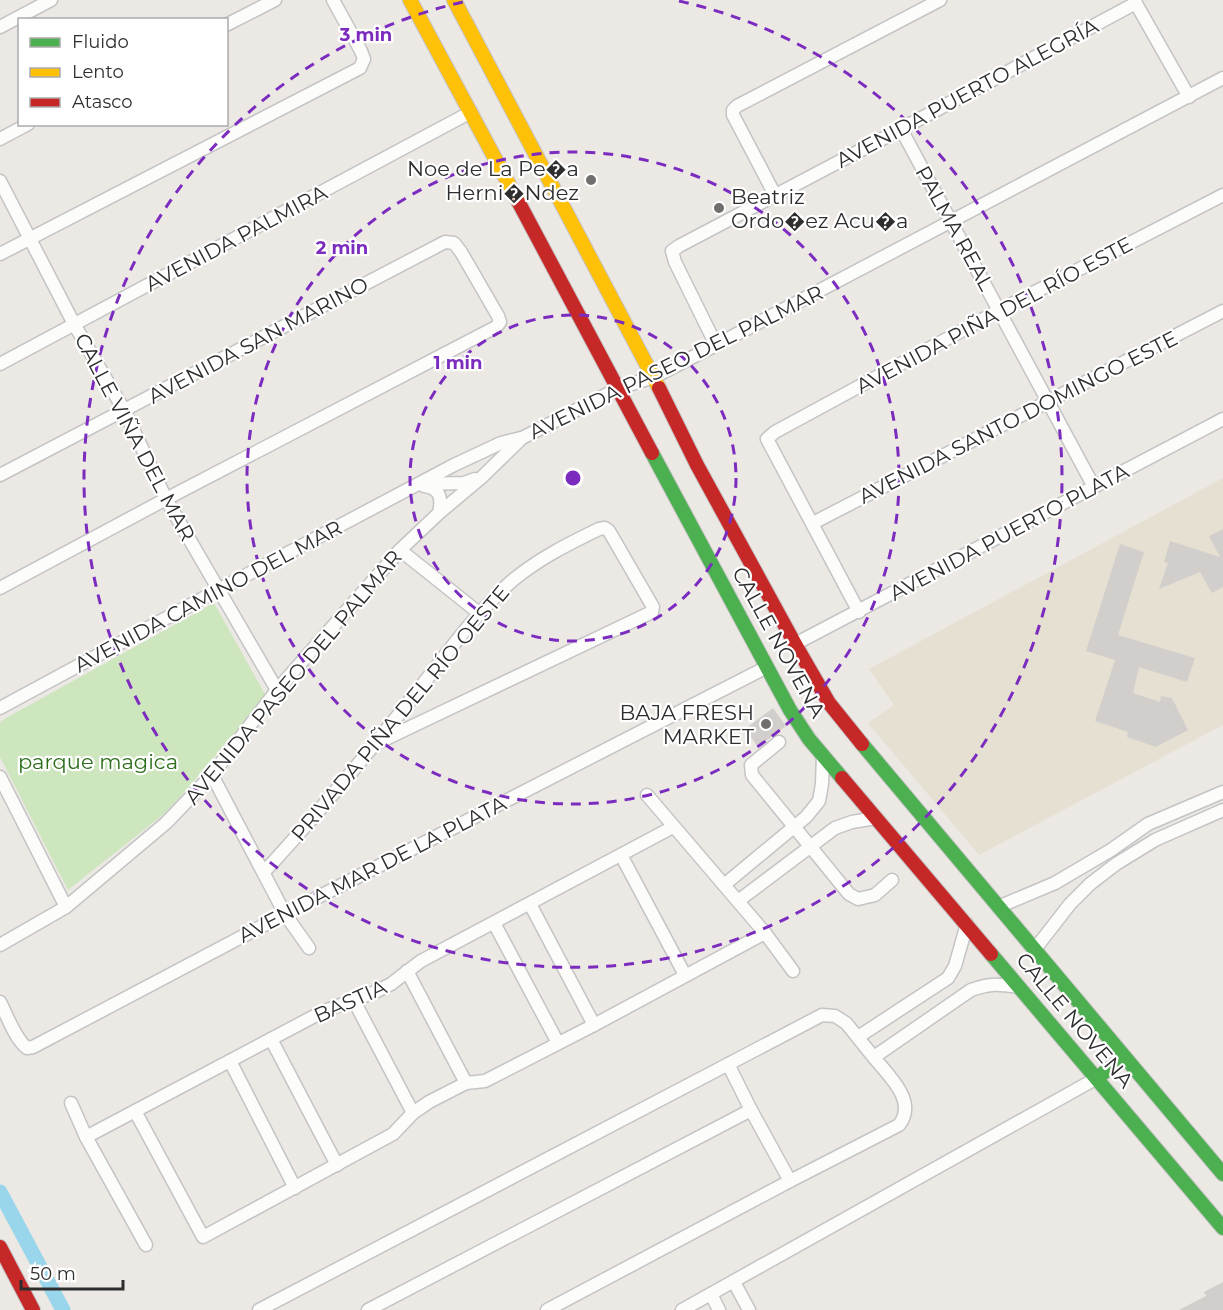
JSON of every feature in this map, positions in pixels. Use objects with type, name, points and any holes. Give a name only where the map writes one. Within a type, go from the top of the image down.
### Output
[{"type":"main road","name":"CALLE NOVENA","points":[[410,0],[790,710],[809,740],[1223,1228]]},
{"type":"main road","name":"CALLE NOVENA","points":[[454,0],[654,377],[698,465],[795,645],[829,703],[1223,1174]]},
{"type":"main road","points":[[1097,1078],[1124,1057]]},
{"type":"main road","points":[[0,1247],[33,1310]]},
{"type":"street","points":[[0,27],[51,0]]},
{"type":"street","points":[[228,24],[275,0]]},
{"type":"street","points":[[0,254],[360,68],[364,59],[333,0]]},
{"type":"street","points":[[775,195],[732,110],[940,0]]},
{"type":"street","points":[[1135,1],[1189,97]]},
{"type":"street","name":"AVENIDA PUERTO ALEGRÍA","points":[[716,345],[675,262],[672,251],[1135,1]]},
{"type":"street","name":"AVENIDA PASEO DEL PALMAR","points":[[0,945],[66,907],[166,823],[212,775],[277,690],[400,550],[522,438],[619,388],[654,377],[1223,78]]},
{"type":"street","name":"AVENIDA PALMIRA","points":[[0,363],[471,112]]},
{"type":"street","points":[[0,139],[24,126]]},
{"type":"street","name":"PALMA REAL","points":[[901,129],[1094,487]]},
{"type":"street","name":"CALLE VIÑA DEL MAR","points":[[0,181],[74,324],[124,410],[166,499],[277,690]]},
{"type":"street","name":"AVENIDA PIÑA DEL RÍO ESTE","points":[[813,523],[767,439],[775,432],[1000,310],[1223,195]]},
{"type":"street","name":"AVENIDA SAN MARINO","points":[[0,475],[445,242],[454,243],[500,322],[496,327],[166,499]]},
{"type":"street","name":"AVENIDA SANTO DOMINGO ESTE","points":[[813,523],[1223,311]]},
{"type":"street","name":"AVENIDA PUERTO PLATA","points":[[795,645],[1223,420]]},
{"type":"street","name":"AVENIDA CAMINO DEL MAR","points":[[0,708],[417,484],[501,443],[522,438]]},
{"type":"street","name":"AVENIDA CAMINO DEL MAR","points":[[417,484],[464,483],[482,477]]},
{"type":"street","points":[[417,484],[430,486],[438,493],[441,502],[439,513]]},
{"type":"street","points":[[0,588],[166,499]]},
{"type":"street","points":[[813,523],[859,612]]},
{"type":"street","name":"PRIVADA PIÑA DEL RÍO OESTE","points":[[264,872],[303,830],[375,744],[479,613],[513,580],[550,553],[599,529],[606,528],[609,531],[653,607],[652,612],[375,744]]},
{"type":"street","points":[[400,550],[479,613]]},
{"type":"street","name":"AVENIDA MAR DE LA PLATA","points":[[0,1002],[23,1045],[27,1048],[33,1047],[285,914],[767,667]]},
{"type":"street","points":[[779,742],[751,765],[752,775],[849,894],[858,899],[874,895],[892,880]]},
{"type":"street","points":[[724,885],[795,827],[819,801],[823,755]]},
{"type":"street","points":[[212,775],[285,914],[309,948]]},
{"type":"street","points":[[0,777],[66,907]]},
{"type":"street","points":[[998,907],[1055,883],[1079,870],[1148,824],[1223,793]]},
{"type":"street","points":[[647,795],[765,933],[793,971]]},
{"type":"street","points":[[1035,949],[1070,904],[1090,884],[1116,864],[1155,840],[1223,810]]},
{"type":"street","points":[[738,901],[835,828],[852,822],[876,818]]},
{"type":"street","name":"BASTIA","points":[[86,1137],[324,1011],[391,984],[422,961],[673,827]]},
{"type":"street","points":[[621,855],[685,975]]},
{"type":"street","points":[[1079,870],[1090,884]]},
{"type":"street","points":[[530,904],[594,1025]]},
{"type":"street","points":[[494,923],[558,1043]]},
{"type":"street","points":[[858,1037],[948,978],[955,966],[967,924]]},
{"type":"street","points":[[135,1111],[203,1237],[393,1134],[413,1113],[429,1102],[466,1083],[485,1081],[765,933]]},
{"type":"street","points":[[407,971],[466,1083]]},
{"type":"street","points":[[874,1057],[971,990],[999,984],[1019,987]]},
{"type":"street","points":[[930,991],[943,1010]]},
{"type":"street","points":[[353,999],[413,1113]]},
{"type":"street","points":[[259,1310],[822,1015],[835,1016],[846,1023],[899,1088],[905,1105],[905,1114],[899,1125],[547,1310]]},
{"type":"street","points":[[271,1039],[337,1165]]},
{"type":"street","points":[[230,1061],[295,1188]]},
{"type":"street","points":[[728,1064],[790,1181]]},
{"type":"street","points":[[682,1310],[1097,1078]]},
{"type":"street","points":[[70,1103],[86,1137],[146,1245]]},
{"type":"street","points":[[368,1310],[751,1110]]},
{"type":"street","points":[[734,1282],[749,1310]]},
{"type":"street","points":[[711,1294],[719,1310]]},
{"type":"shaded area","points":[[1223,478],[1223,725],[979,855],[868,723],[894,705],[869,669]]},
{"type":"green space","name":"parque magica","points":[[214,603],[266,696],[169,810],[68,890],[0,757],[0,722]]},
{"type":"building","points":[[1223,529],[1223,587],[1212,593],[1200,572],[1159,589],[1168,563],[1164,562],[1170,541],[1220,557],[1209,536]]},
{"type":"building","points":[[1120,544],[1144,552],[1118,635],[1195,658],[1187,682],[1139,667],[1133,693],[1160,702],[1161,696],[1172,698],[1188,730],[1156,747],[1127,737],[1128,732],[1095,721],[1115,660],[1086,651]]},
{"type":"building","name":"BAJA FRESH MARKET","points":[[773,708],[786,726],[758,747],[745,729]]},
{"type":"building","points":[[1223,1282],[1223,1310],[1179,1310],[1206,1296],[1204,1292]]},
{"type":"waterway","points":[[0,1192],[63,1310]]},
{"type":"traffic: fast","points":[[652,453],[790,710],[809,739],[842,778]]},
{"type":"traffic: fast","points":[[862,744],[1223,1174]]},
{"type":"traffic: fast","points":[[991,954],[1223,1228]]},
{"type":"traffic: fast","points":[[1097,1078],[1124,1057]]},
{"type":"traffic: slow","points":[[410,0],[519,203]]},
{"type":"traffic: slow","points":[[454,0],[659,388]]},
{"type":"traffic: jam","points":[[519,203],[652,453]]},
{"type":"traffic: jam","points":[[659,388],[697,465],[795,644],[829,703],[862,744]]},
{"type":"traffic: jam","points":[[842,778],[991,954]]},
{"type":"traffic: jam","points":[[0,1247],[33,1310]]},
{"type":"place","name":"Noe de La Pe�a Herni�Ndez","points":[[591,180]]},
{"type":"place","name":"Beatriz Ordo�ez Acu�a","points":[[719,208]]},
{"type":"place","name":"BAJA FRESH MARKET","points":[[766,724]]}]
